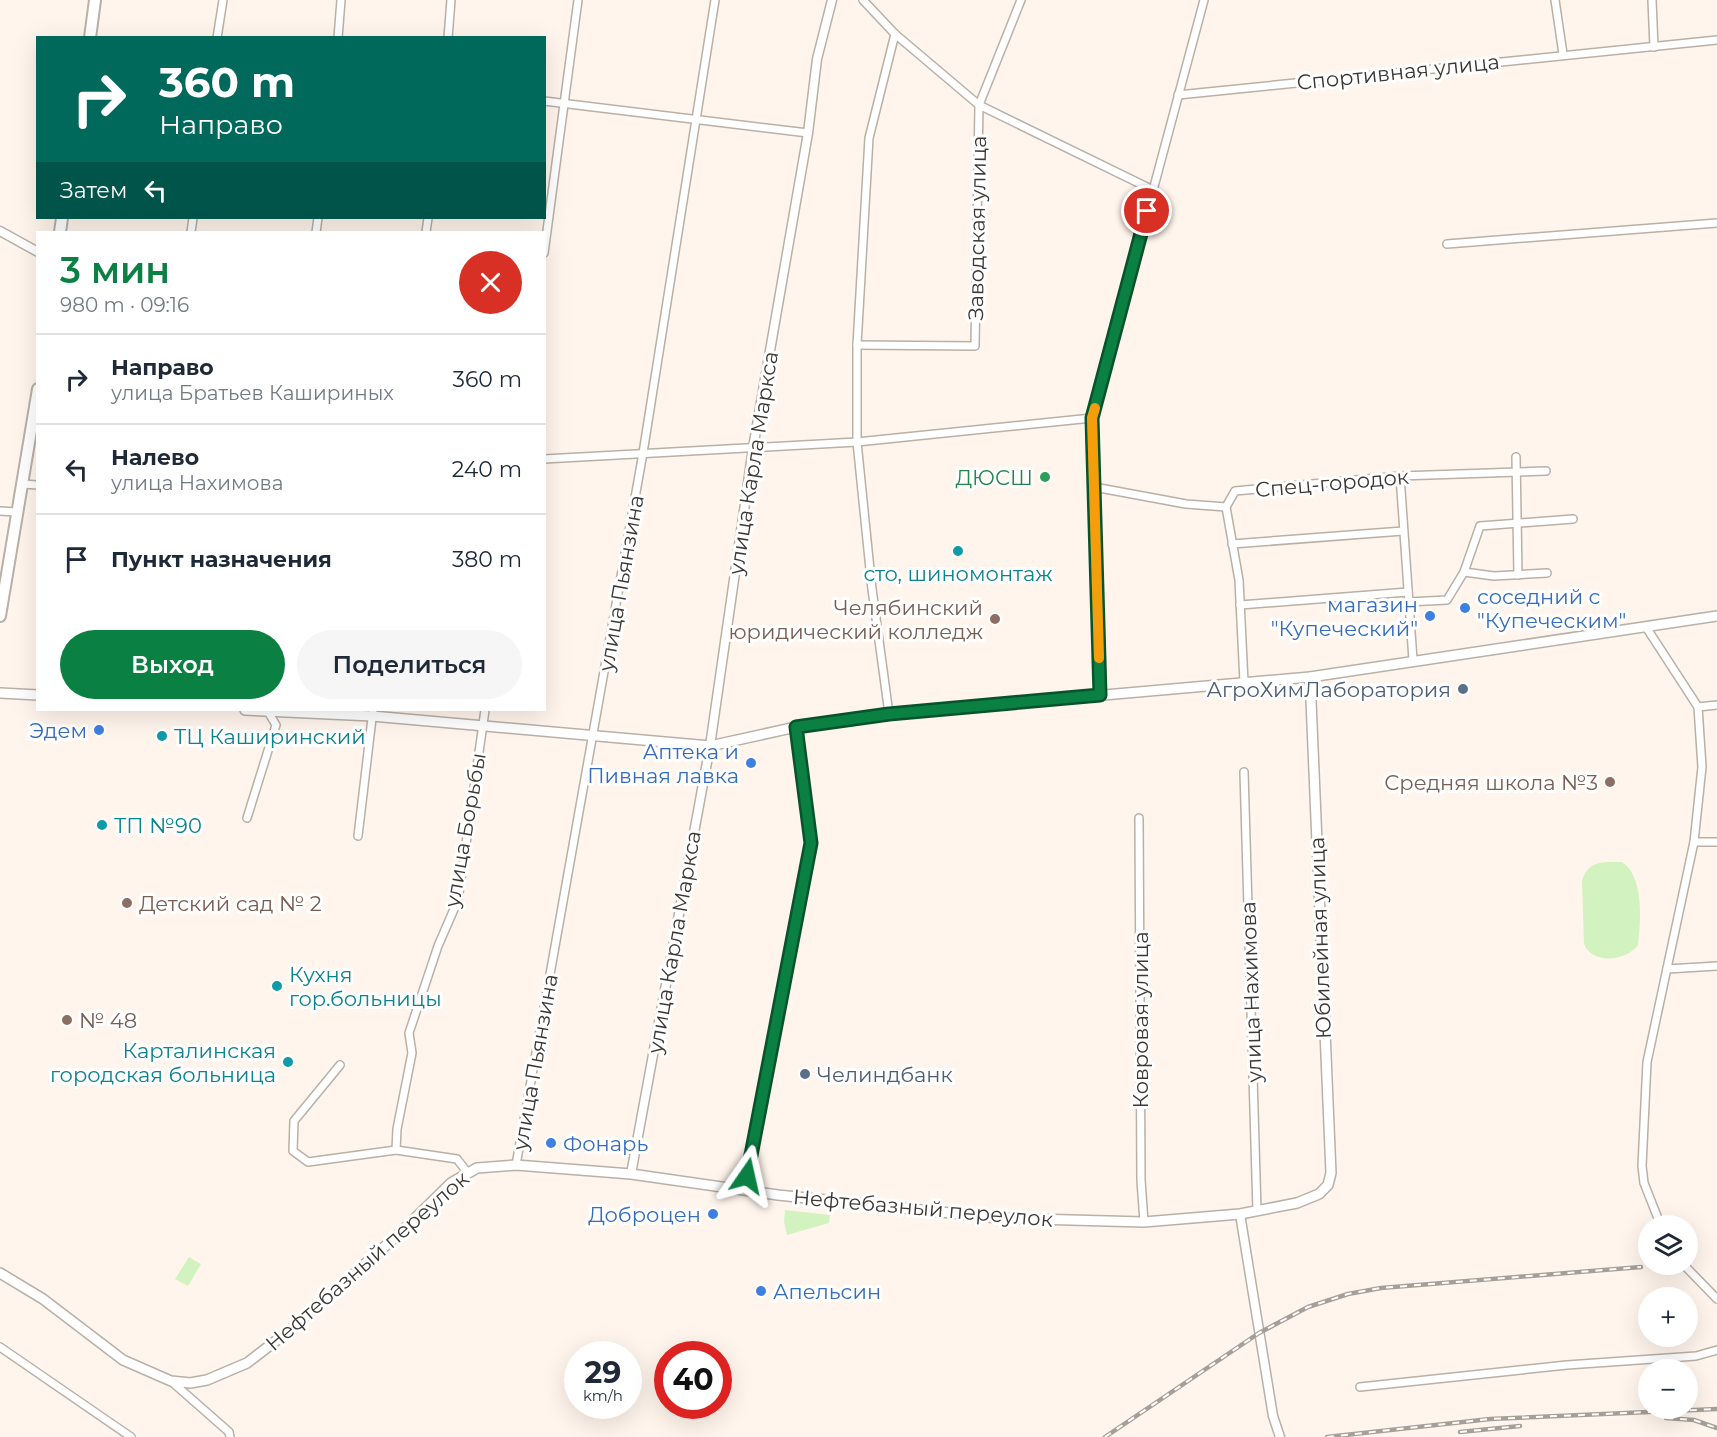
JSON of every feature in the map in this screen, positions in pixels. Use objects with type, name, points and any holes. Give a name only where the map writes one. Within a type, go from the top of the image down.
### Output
[{"type":"main road","points":[[90,36],[95,0]]},
{"type":"main road","points":[[0,616],[36,401]]},
{"type":"main road","points":[[302,711],[373,713],[482,726],[710,746],[796,727],[889,714],[1310,677],[1717,616]]},
{"type":"main road","name":"Юбилейная улица","points":[[1310,677],[1331,1173],[1328,1185],[1318,1194]]},
{"type":"main road","points":[[0,693],[36,695]]},
{"type":"main road","name":"Нефтебазный переулок","points":[[171,1381],[190,1383],[207,1380],[247,1363],[290,1330],[399,1234],[451,1183],[467,1172],[497,1165],[631,1174],[745,1190],[999,1218],[1144,1222],[1240,1214],[1297,1203],[1318,1194]]},
{"type":"main road","points":[[0,1273],[43,1299],[123,1360],[171,1381]]},
{"type":"street","points":[[217,36],[223,0]]},
{"type":"street","points":[[338,36],[341,0]]},
{"type":"street","points":[[448,36],[451,0]]},
{"type":"street","points":[[546,238],[578,0]]},
{"type":"street","name":"улица Пьянзина","points":[[516,1165],[643,453],[715,0]]},
{"type":"street","name":"улица Карла Маркса","points":[[631,1174],[710,746],[753,448],[807,133],[817,59],[832,0]]},
{"type":"street","points":[[863,0],[895,34],[980,105],[1153,190]]},
{"type":"street","name":"Заводская улица","points":[[857,345],[975,345],[980,105],[1021,0]]},
{"type":"street","points":[[1100,695],[1092,418],[1204,0]]},
{"type":"street","points":[[1555,0],[1563,54]]},
{"type":"street","points":[[1652,0],[1654,47]]},
{"type":"street","points":[[889,714],[876,624],[857,442],[857,345],[869,138],[895,34]]},
{"type":"street","name":"Спортивная улица","points":[[1178,95],[1717,40]]},
{"type":"street","points":[[546,101],[807,133]]},
{"type":"street","points":[[1447,244],[1717,222]]},
{"type":"street","points":[[0,231],[36,251]]},
{"type":"street","points":[[546,459],[857,442],[1092,418]]},
{"type":"street","points":[[1516,457],[1518,575]]},
{"type":"street","name":"Спец-городок","points":[[1094,487],[1186,504],[1226,507],[1236,491],[1400,476],[1546,471]]},
{"type":"street","points":[[1400,476],[1413,660]]},
{"type":"street","points":[[22,484],[36,485]]},
{"type":"street","points":[[1226,507],[1240,605],[1244,682]]},
{"type":"street","points":[[0,510],[16,512]]},
{"type":"street","points":[[1408,602],[1447,600],[1464,572],[1480,526],[1573,519]]},
{"type":"street","points":[[1232,543],[1403,531]]},
{"type":"street","points":[[1464,572],[1494,576],[1547,573]]},
{"type":"street","points":[[1240,605],[1408,592]]},
{"type":"street","points":[[1646,627],[1698,707],[1702,767],[1694,842],[1647,1062],[1642,1167],[1644,1183],[1657,1215]]},
{"type":"street","points":[[1698,707],[1717,705]]},
{"type":"street","points":[[247,818],[276,725],[268,711]]},
{"type":"street","name":"улица Борьбы","points":[[396,1150],[397,1129],[412,1053],[409,1033],[438,946],[458,900],[484,711]]},
{"type":"street","points":[[358,836],[373,713]]},
{"type":"street","points":[[745,1190],[811,843],[796,727]]},
{"type":"street","name":"улица Нахимова","points":[[1244,772],[1257,1211]]},
{"type":"street","name":"Ковровая улица","points":[[1138,818],[1141,1180],[1144,1222]]},
{"type":"street","points":[[1694,842],[1717,842]]},
{"type":"street","points":[[1667,969],[1717,966]]},
{"type":"street","points":[[340,1065],[294,1120],[293,1151],[308,1162],[396,1150],[458,1159],[467,1172]]},
{"type":"street","points":[[1240,1214],[1273,1416],[1280,1437]]},
{"type":"street","points":[[1694,1275],[1717,1299]]},
{"type":"street","points":[[0,1347],[131,1437]]},
{"type":"street","points":[[1359,1387],[1567,1365],[1696,1356],[1717,1350]]},
{"type":"street","points":[[171,1381],[229,1432],[230,1437]]},
{"type":"green space","points":[[1603,862],[1622,862],[1629,869],[1638,888],[1640,924],[1638,945],[1626,955],[1602,958],[1588,951],[1584,944],[1582,881],[1592,866]]},
{"type":"green space","points":[[785,1210],[830,1215],[829,1223],[787,1235],[784,1222]]},
{"type":"green space","points":[[189,1257],[201,1264],[188,1286],[175,1279]]},
{"type":"railway","points":[[1105,1437],[1259,1333],[1308,1307],[1348,1294],[1381,1288],[1638,1267]]},
{"type":"railway","points":[[1327,1437],[1490,1419],[1717,1409]]},
{"type":"railway","points":[[1680,1419],[1694,1420],[1717,1428]]},
{"type":"railway","points":[[1460,1432],[1520,1426]]},
{"type":"slow traffic","points":[[1095,408],[1092,418],[1099,658]]},
{"type":"place","name":"ДЮСШ","points":[[1045,477]]},
{"type":"place","name":"сто, шиномонтаж","points":[[958,551]]},
{"type":"place","name":"соседний с \"Купеческим\"","points":[[1465,608]]},
{"type":"place","name":"магазин \"Купеческий\"","points":[[1430,616]]},
{"type":"place","name":"Челябинский юридический колледж","points":[[995,619]]},
{"type":"place","name":"АгроХимЛаборатория","points":[[1463,689]]},
{"type":"place","name":"Эдем","points":[[99,730]]},
{"type":"place","name":"ТЦ Каширинский","points":[[162,736]]},
{"type":"place","name":"Аптека и Пивная лавка","points":[[751,763]]},
{"type":"place","name":"Средняя школа №3","points":[[1610,782]]},
{"type":"place","name":"ТП №90","points":[[102,825]]},
{"type":"place","name":"Детский сад № 2","points":[[127,903]]},
{"type":"place","name":"Кухня гор.больницы","points":[[277,986]]},
{"type":"place","name":"№ 48","points":[[67,1020]]},
{"type":"place","name":"Карталинская городская больница","points":[[288,1062]]},
{"type":"place","name":"Челиндбанк","points":[[805,1074]]},
{"type":"place","name":"Фонарь","points":[[551,1143]]},
{"type":"place","name":"Доброцен","points":[[713,1214]]},
{"type":"place","name":"Апельсин","points":[[761,1291]]},
{"type":"route","points":[[747,1176],[811,843],[796,727],[889,714],[1100,695],[1092,418],[1147,211]]}]
